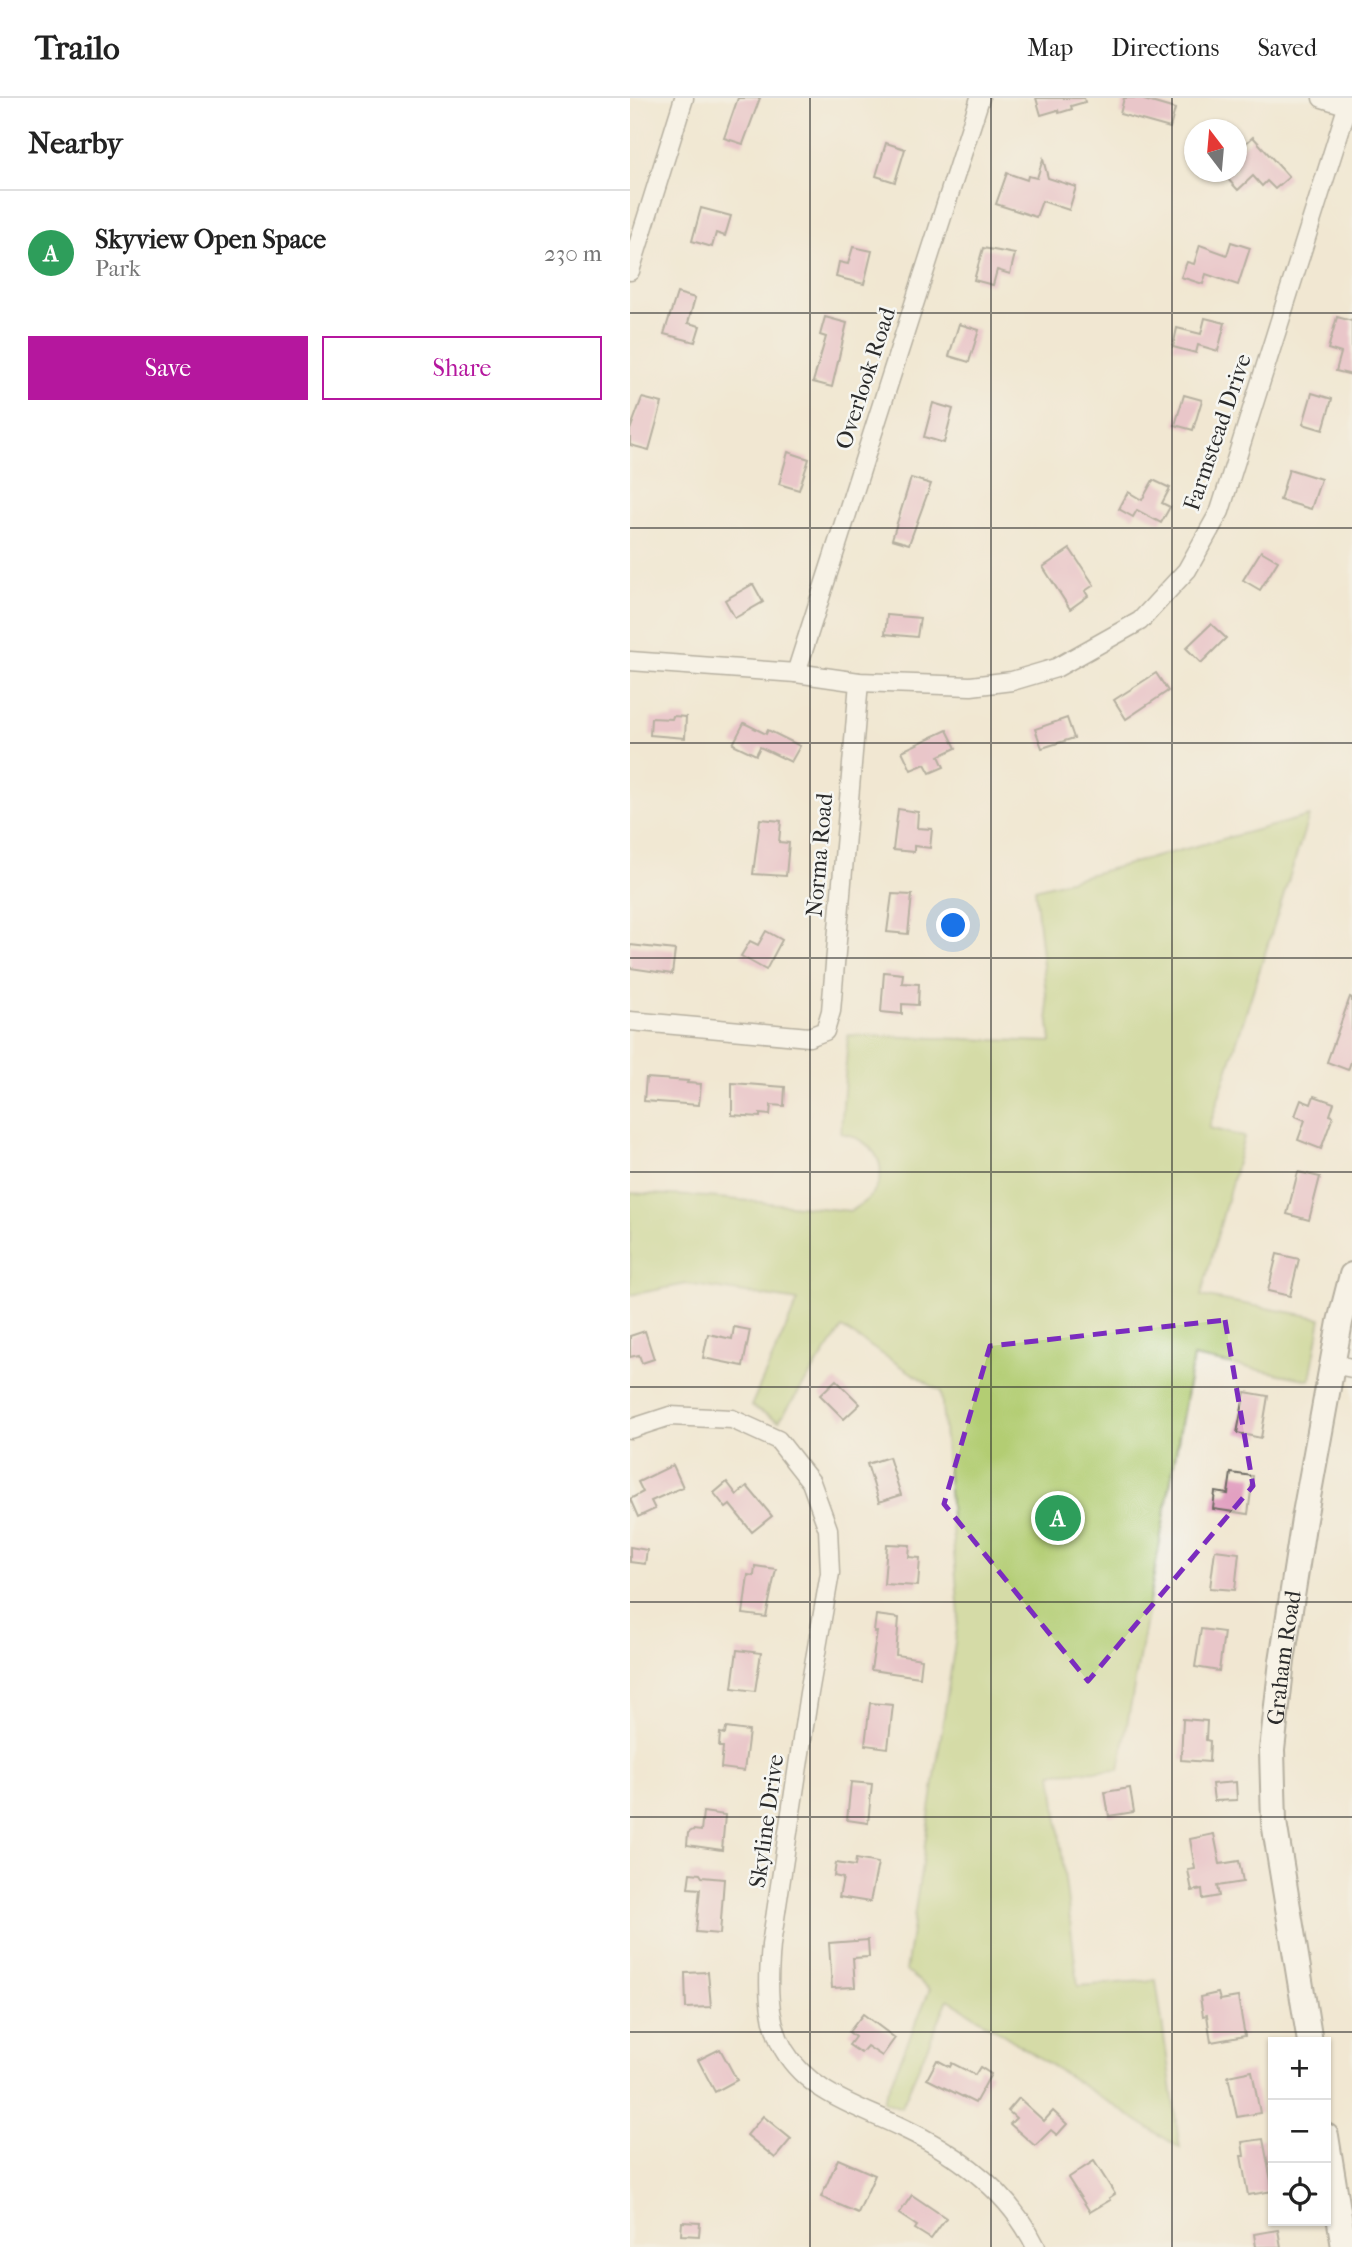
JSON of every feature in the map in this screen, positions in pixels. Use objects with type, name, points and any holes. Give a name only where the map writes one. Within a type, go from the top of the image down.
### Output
[{"type":"street","points":[[630,271],[684,98]]},
{"type":"street","name":"Overlook Road","points":[[796,673],[979,98]]},
{"type":"street","points":[[1322,98],[1350,104]]},
{"type":"street","name":"Farmstead Drive","points":[[630,661],[796,673],[859,682],[971,686],[1012,681],[1056,668],[1140,621],[1187,570],[1220,511],[1350,104]]},
{"type":"street","name":"Norma Road","points":[[630,1021],[809,1037],[825,1031],[831,1011],[859,682]]},
{"type":"street","name":"Graham Road","points":[[1309,2037],[1274,1822],[1272,1750],[1298,1558],[1342,1366],[1352,1275]]},
{"type":"street","name":"Skyline Drive","points":[[630,1429],[670,1416],[732,1419],[778,1440],[811,1482],[828,1529],[830,1573],[771,1945],[768,1983],[772,2020],[784,2050],[808,2081],[942,2147],[989,2182],[1026,2226],[1036,2247]]},
{"type":"street","points":[[1330,2163],[1344,2247]]},
{"type":"highlighted area","points":[[1225,1320],[1253,1486],[1088,1681],[944,1504],[990,1346]]},
{"type":"green space","points":[[1309,816],[1209,1128],[1244,1137],[1201,1296],[1321,1318],[1310,1380],[1193,1357],[1119,1770],[1052,1773],[1078,1986],[1156,1980],[1180,2148],[948,1999],[901,2108],[883,2101],[930,1989],[906,1971],[959,1615],[941,1392],[842,1328],[779,1421],[751,1406],[798,1301],[687,1284],[630,1295],[630,1193],[708,1197],[851,1211],[871,1196],[879,1183],[881,1173],[875,1154],[869,1147],[852,1136],[841,1133],[848,1035],[1051,1042],[1035,889]]},
{"type":"building","points":[[738,98],[760,98],[743,144],[724,138]]},
{"type":"building","points":[[1036,98],[1084,98],[1085,102],[1059,113],[1058,110],[1041,115]]},
{"type":"building","points":[[1124,98],[1144,98],[1175,109],[1170,128],[1120,114]]},
{"type":"building","points":[[1253,137],[1289,177],[1275,189],[1267,181],[1262,186],[1253,176],[1247,182],[1247,142]]},
{"type":"building","points":[[886,143],[905,149],[895,182],[876,176]]},
{"type":"building","points":[[1043,159],[1048,178],[1076,187],[1069,210],[1042,201],[1036,217],[996,204],[1007,173],[1027,180],[1028,176],[1037,178]]},
{"type":"building","points":[[1231,182],[1247,182],[1238,190]]},
{"type":"building","points":[[701,208],[731,216],[725,236],[716,233],[712,247],[692,241]]},
{"type":"building","points":[[1231,242],[1250,248],[1238,285],[1206,274],[1203,284],[1181,277],[1187,262],[1194,264],[1200,245],[1227,255]]},
{"type":"building","points":[[853,247],[872,251],[864,284],[836,277],[839,262],[848,264]]},
{"type":"building","points":[[983,248],[1015,254],[1010,274],[997,270],[993,285],[974,280]]},
{"type":"building","points":[[677,293],[695,298],[688,323],[700,326],[695,342],[664,334]]},
{"type":"building","points":[[825,317],[847,323],[832,387],[813,382],[826,337],[820,335]]},
{"type":"building","points":[[1337,317],[1352,321],[1352,375],[1336,371],[1341,353],[1328,349]]},
{"type":"building","points":[[1205,318],[1225,323],[1218,351],[1198,345],[1196,353],[1173,347],[1177,328],[1201,334]]},
{"type":"building","points":[[959,324],[979,330],[969,362],[949,356]]},
{"type":"building","points":[[1312,393],[1332,399],[1323,430],[1303,424]]},
{"type":"building","points":[[1184,395],[1202,400],[1193,430],[1175,425]]},
{"type":"building","points":[[642,398],[662,403],[649,450],[630,445],[630,430]]},
{"type":"building","points":[[933,403],[953,409],[944,443],[924,437]]},
{"type":"building","points":[[788,452],[809,459],[799,490],[779,484]]},
{"type":"building","points":[[1289,469],[1321,479],[1311,509],[1280,500]]},
{"type":"building","points":[[911,478],[931,484],[909,544],[892,539]]},
{"type":"building","points":[[1153,480],[1170,488],[1162,503],[1170,507],[1161,523],[1137,510],[1133,517],[1119,509],[1128,492],[1142,500]]},
{"type":"building","points":[[1070,549],[1094,585],[1085,591],[1088,596],[1070,609],[1043,567]]},
{"type":"building","points":[[1261,551],[1278,561],[1260,590],[1243,580]]},
{"type":"building","points":[[753,584],[763,602],[735,618],[725,600]]},
{"type":"building","points":[[887,615],[920,618],[917,637],[885,634]]},
{"type":"building","points":[[1211,624],[1226,638],[1201,663],[1186,648]]},
{"type":"building","points":[[1156,673],[1168,691],[1126,719],[1114,700]]},
{"type":"building","points":[[673,716],[686,717],[685,738],[650,735],[651,718],[672,719]]},
{"type":"building","points":[[1067,718],[1074,738],[1042,748],[1035,729]]},
{"type":"building","points":[[744,723],[766,734],[768,730],[800,746],[791,762],[760,747],[756,755],[733,744]]},
{"type":"building","points":[[947,730],[956,748],[939,756],[944,767],[930,773],[925,764],[911,770],[902,751]]},
{"type":"building","points":[[898,809],[918,812],[917,828],[932,829],[930,848],[914,846],[914,852],[893,850]]},
{"type":"building","points":[[760,819],[781,821],[779,842],[789,843],[786,876],[753,874]]},
{"type":"building","points":[[892,894],[912,895],[908,934],[887,932]]},
{"type":"building","points":[[766,931],[782,940],[766,970],[741,956],[750,941],[758,945]]},
{"type":"building","points":[[630,945],[675,950],[672,974],[630,968]]},
{"type":"building","points":[[884,972],[903,974],[902,983],[919,984],[918,1005],[902,1004],[902,1014],[881,1012]]},
{"type":"building","points":[[1350,997],[1352,1059],[1348,1070],[1327,1062]]},
{"type":"building","points":[[646,1078],[701,1084],[699,1105],[644,1101]]},
{"type":"building","points":[[732,1083],[785,1087],[784,1106],[771,1105],[770,1115],[760,1114],[760,1117],[732,1115]]},
{"type":"building","points":[[1314,1096],[1334,1103],[1330,1115],[1333,1116],[1321,1149],[1298,1140],[1305,1120],[1295,1116],[1301,1100],[1311,1104]]},
{"type":"building","points":[[1298,1172],[1320,1177],[1309,1220],[1287,1214]]},
{"type":"building","points":[[1277,1254],[1299,1259],[1290,1296],[1268,1291]]},
{"type":"building","points":[[734,1327],[750,1330],[743,1366],[703,1358],[708,1334],[732,1339]]},
{"type":"building","points":[[645,1331],[654,1359],[642,1363],[639,1355],[630,1357],[630,1336]]},
{"type":"building","points":[[836,1380],[860,1404],[844,1419],[820,1395]]},
{"type":"building","points":[[1245,1392],[1268,1396],[1261,1438],[1237,1433]]},
{"type":"building","points":[[889,1457],[901,1495],[879,1502],[867,1464]]},
{"type":"building","points":[[673,1465],[683,1487],[651,1501],[655,1509],[638,1517],[630,1499],[643,1492],[638,1482]]},
{"type":"building","points":[[1231,1473],[1253,1476],[1248,1514],[1213,1509],[1215,1492],[1228,1494]]},
{"type":"building","points":[[727,1482],[737,1495],[747,1486],[772,1516],[752,1532],[730,1505],[726,1508],[714,1493]]},
{"type":"building","points":[[887,1544],[910,1545],[909,1557],[920,1558],[918,1586],[884,1584]]},
{"type":"building","points":[[630,1547],[647,1550],[645,1564],[630,1562]]},
{"type":"building","points":[[1215,1550],[1239,1553],[1235,1590],[1210,1588]]},
{"type":"building","points":[[755,1566],[776,1569],[766,1617],[743,1614],[748,1575],[754,1576]]},
{"type":"building","points":[[876,1615],[899,1618],[896,1655],[922,1659],[920,1677],[871,1670],[877,1632],[874,1632]]},
{"type":"building","points":[[1201,1629],[1224,1632],[1219,1671],[1195,1667]]},
{"type":"building","points":[[737,1650],[761,1653],[755,1691],[732,1688]]},
{"type":"building","points":[[870,1703],[893,1705],[888,1748],[865,1745]]},
{"type":"building","points":[[1183,1719],[1207,1721],[1209,1762],[1181,1760]]},
{"type":"building","points":[[726,1728],[749,1731],[744,1771],[721,1768],[723,1747],[719,1747],[720,1733],[725,1734]]},
{"type":"building","points":[[851,1782],[872,1784],[868,1823],[847,1820]]},
{"type":"building","points":[[1236,1782],[1237,1800],[1214,1801],[1212,1784]]},
{"type":"building","points":[[1130,1788],[1134,1812],[1109,1816],[1105,1792]]},
{"type":"building","points":[[703,1812],[725,1815],[722,1850],[687,1845],[688,1833],[693,1830],[701,1831]]},
{"type":"building","points":[[1214,1834],[1220,1864],[1239,1861],[1243,1882],[1217,1886],[1219,1896],[1203,1899],[1202,1889],[1192,1891],[1188,1870],[1195,1869],[1190,1839]]},
{"type":"building","points":[[856,1859],[878,1863],[870,1902],[839,1897],[843,1878],[834,1876],[836,1863],[855,1866]]},
{"type":"building","points":[[690,1873],[724,1879],[720,1934],[696,1932],[700,1889],[688,1888]]},
{"type":"building","points":[[868,1940],[869,1957],[853,1958],[855,1987],[832,1988],[829,1943]]},
{"type":"building","points":[[708,1972],[711,2007],[686,2008],[685,1973]]},
{"type":"building","points":[[1218,1993],[1220,2000],[1238,1997],[1245,2036],[1211,2042],[1207,2015],[1203,2016],[1200,1997]]},
{"type":"building","points":[[863,2014],[895,2038],[882,2056],[867,2046],[861,2053],[849,2045],[855,2037],[849,2032]]},
{"type":"building","points":[[720,2049],[737,2080],[715,2092],[698,2060]]},
{"type":"building","points":[[937,2060],[950,2067],[952,2063],[975,2075],[980,2067],[991,2074],[975,2103],[927,2079]]},
{"type":"building","points":[[1252,2071],[1260,2113],[1237,2117],[1228,2076]]},
{"type":"building","points":[[1019,2098],[1044,2121],[1053,2111],[1067,2124],[1057,2135],[1051,2130],[1035,2146],[1010,2124],[1016,2118],[1008,2111]]},
{"type":"building","points":[[763,2116],[791,2139],[775,2158],[747,2135]]},
{"type":"building","points":[[1263,2139],[1268,2165],[1268,2192],[1248,2195],[1241,2156],[1244,2156],[1242,2142]]},
{"type":"building","points":[[838,2159],[875,2175],[858,2213],[821,2197]]},
{"type":"building","points":[[1094,2161],[1115,2194],[1090,2212],[1068,2178]]},
{"type":"building","points":[[912,2195],[946,2218],[931,2239],[899,2214]]},
{"type":"building","points":[[682,2222],[700,2223],[699,2236],[681,2235]]},
{"type":"building","points":[[1278,2230],[1281,2247],[1256,2247],[1254,2234]]},
{"type":"place","name":"Skyview Open Space","points":[[1058,1518]]}]
